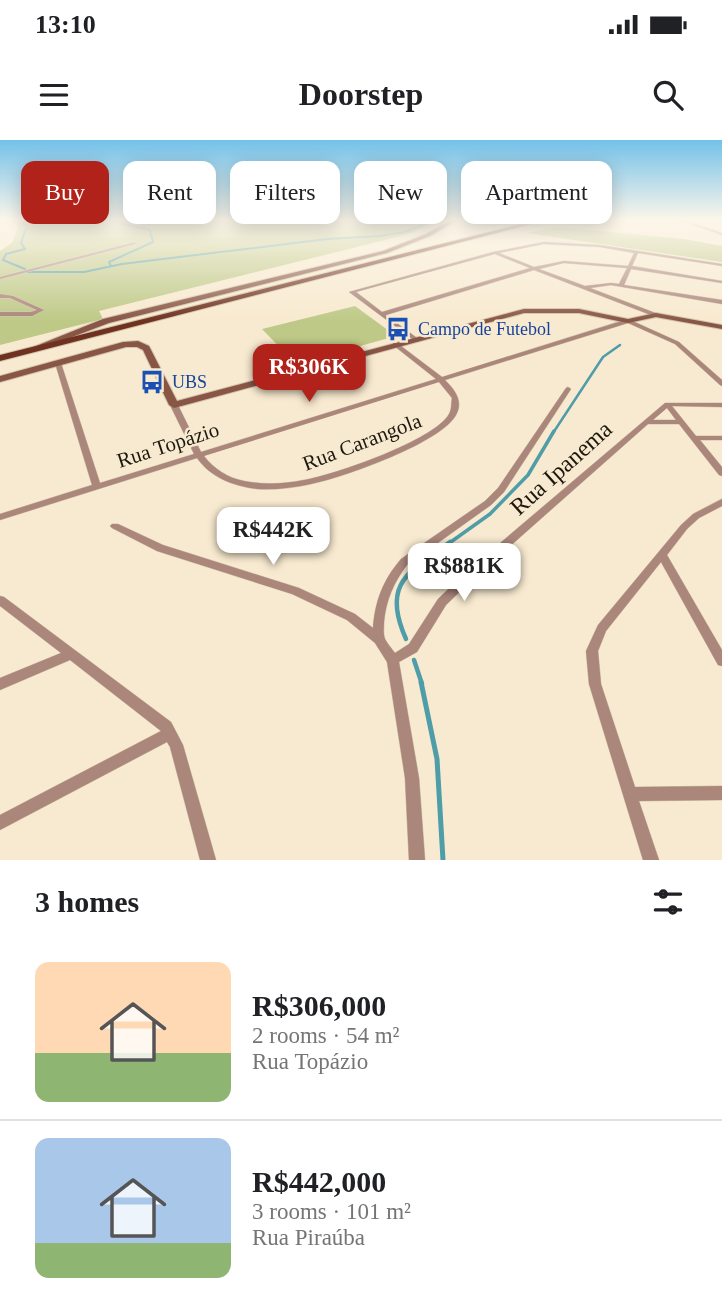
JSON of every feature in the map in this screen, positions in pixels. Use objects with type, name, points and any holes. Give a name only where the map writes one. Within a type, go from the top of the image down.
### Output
[{"type":"main road","points":[[0,358],[412,254]]},
{"type":"street","points":[[0,278],[94,254]]},
{"type":"street","points":[[30,351],[106,321],[379,254]]},
{"type":"street","points":[[415,339],[354,296],[354,292],[493,254]]},
{"type":"street","points":[[497,254],[656,315],[722,327]]},
{"type":"street","points":[[621,285],[636,254]]},
{"type":"street","points":[[653,254],[722,265]]},
{"type":"street","points":[[382,314],[535,268],[572,262],[630,267],[722,282]]},
{"type":"street","points":[[586,287],[601,284],[621,285],[722,302]]},
{"type":"street","points":[[0,296],[41,310],[32,314],[0,314]]},
{"type":"street","points":[[0,379],[126,344],[141,344],[146,348],[174,405],[395,344],[536,310],[579,312],[628,321],[677,343],[722,384]]},
{"type":"street","points":[[628,321],[656,315]]},
{"type":"street","name":"Rua Topázio","points":[[0,517],[628,321]]},
{"type":"street","name":"Rua Carangola","points":[[174,405],[207,466],[232,481],[275,486],[314,481],[429,438],[443,428],[457,410],[457,401],[450,390],[395,344]]},
{"type":"street","points":[[58,363],[97,486]]},
{"type":"street","points":[[379,639],[378,621],[382,600],[395,572],[404,562],[488,503],[501,490],[568,389]]},
{"type":"street","points":[[667,404],[722,403]]},
{"type":"street","points":[[667,404],[722,473]]},
{"type":"street","name":"Rua Ipanema","points":[[393,660],[413,648],[442,602],[470,575],[667,404]]},
{"type":"street","points":[[645,422],[682,422]]},
{"type":"street","points":[[695,438],[722,438]]},
{"type":"street","points":[[651,860],[595,684],[592,651],[602,628],[662,554],[696,516],[722,502]]},
{"type":"street","points":[[115,526],[160,548],[295,591],[351,617],[379,639],[393,660],[412,778],[417,860]]},
{"type":"street","points":[[662,554],[722,661]]},
{"type":"street","points":[[0,600],[166,727],[176,745],[208,860]]},
{"type":"street","points":[[0,684],[69,655]]},
{"type":"street","points":[[0,823],[170,733]]},
{"type":"street","points":[[629,794],[722,793]]},
{"type":"green space","points":[[0,254],[329,254],[99,311],[103,319],[0,345]]},
{"type":"green space","points":[[666,254],[722,254],[722,262]]},
{"type":"green space","points":[[355,306],[396,336],[296,364],[262,329]]},
{"type":"waterway","points":[[8,254],[3,260],[25,269]]},
{"type":"waterway","points":[[111,266],[109,262],[127,254]]},
{"type":"waterway","points":[[27,272],[84,272],[122,264],[207,254]]},
{"type":"waterway","points":[[553,433],[603,357],[620,345]]},
{"type":"waterway","points":[[448,544],[490,514],[528,475],[554,431]]},
{"type":"waterway","points":[[406,639],[399,620],[398,592],[411,571],[450,542]]},
{"type":"waterway","points":[[414,660],[422,684]]},
{"type":"waterway","points":[[421,682],[437,759],[443,860]]},
{"type":"place","name":"Campo de Futebol","points":[[398,329]]},
{"type":"place","name":"UBS","points":[[152,382]]}]
